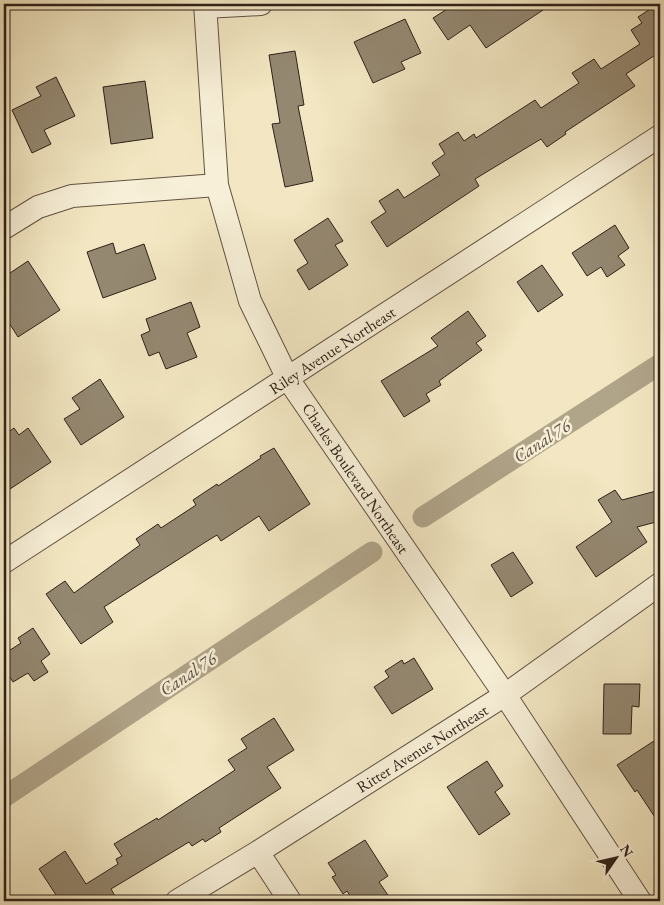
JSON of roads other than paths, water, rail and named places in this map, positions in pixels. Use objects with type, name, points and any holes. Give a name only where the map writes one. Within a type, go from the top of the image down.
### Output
[{"type":"street","points":[[205,5],[261,4]]},
{"type":"street","name":"Charles Boulevard Northeast","points":[[205,5],[217,186],[250,301],[288,379],[504,695],[640,901]]},
{"type":"street","name":"Riley Avenue Northeast","points":[[4,562],[660,136]]},
{"type":"street","points":[[4,228],[38,207],[72,196],[217,186]]},
{"type":"street","name":"Ritter Avenue Northeast","points":[[177,901],[258,852],[504,695],[660,584]]},
{"type":"street","points":[[258,852],[290,901]]},
{"type":"waterway","name":"Canal 76","points":[[423,517],[660,364]]},
{"type":"waterway","name":"Canal 76","points":[[4,797],[372,552]]}]
